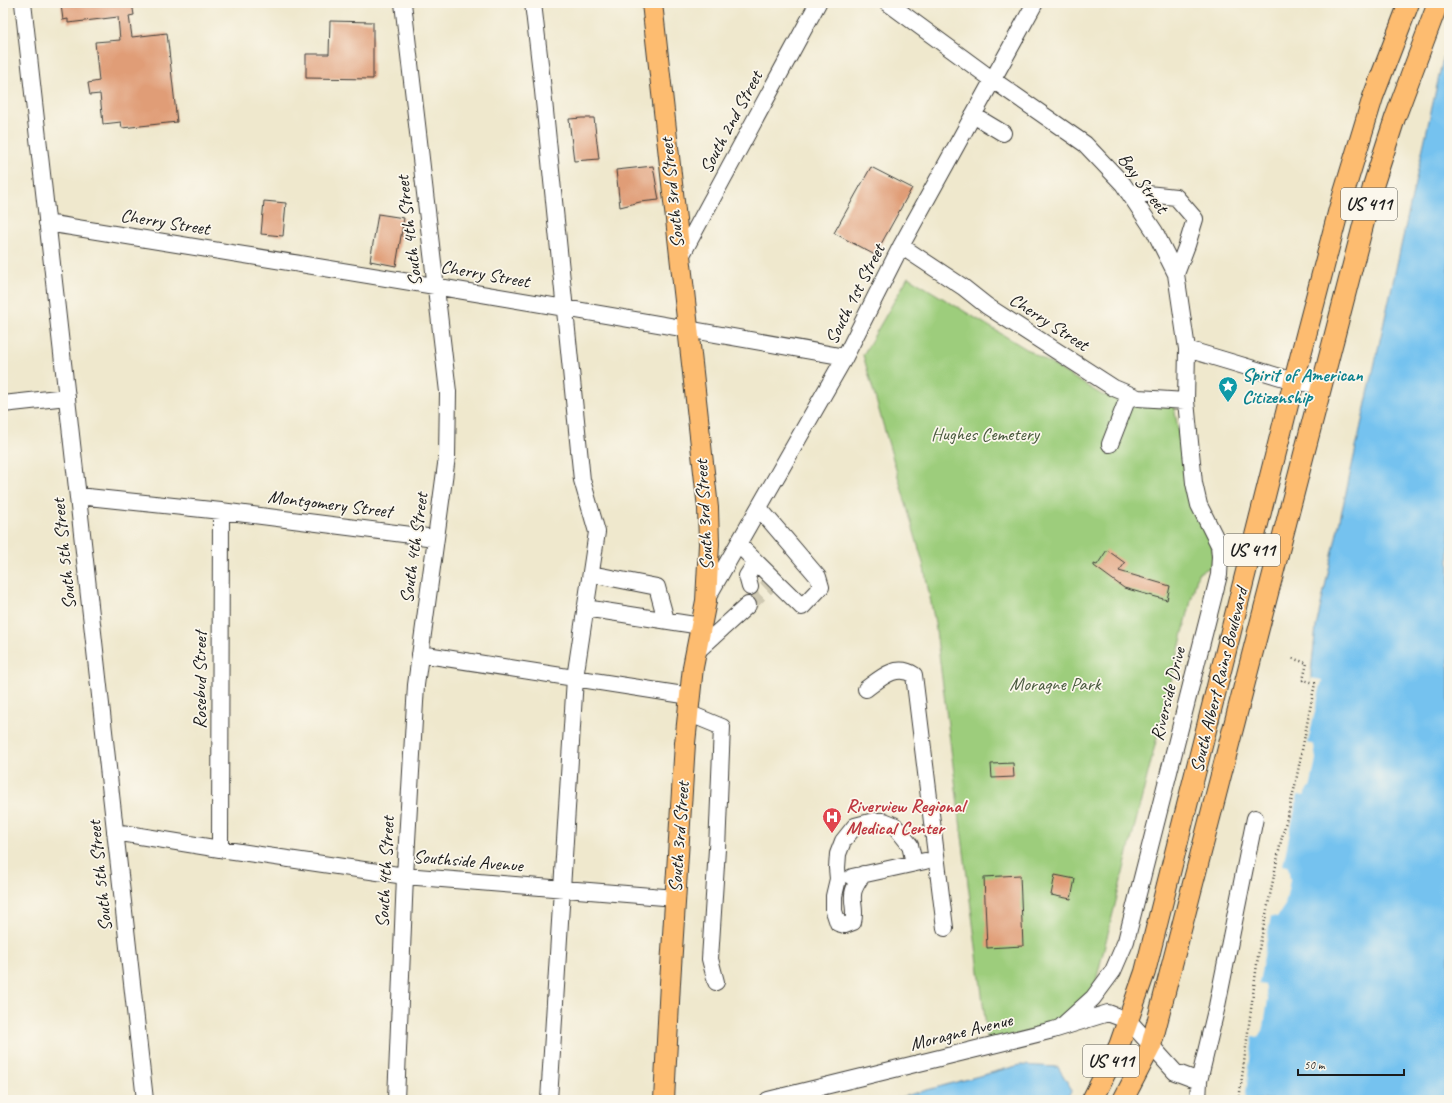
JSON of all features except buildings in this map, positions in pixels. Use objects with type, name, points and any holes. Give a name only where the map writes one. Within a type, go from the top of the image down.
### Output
[{"type":"main road","name":"South 3rd Street","points":[[652,3],[679,260],[708,508],[709,544],[706,601],[695,653],[689,705],[664,1100]]},
{"type":"main road","name":"South Albert Rains Boulevard","points":[[1092,1100],[1108,1070],[1128,1021],[1145,972],[1294,381],[1339,209],[1362,130],[1409,3]]},
{"type":"main road","name":"South Albert Rains Boulevard","points":[[1123,1100],[1151,1046],[1374,183],[1395,118],[1438,3]]},
{"type":"street","name":"South 5th Street","points":[[23,3],[145,1100]]},
{"type":"street","name":"South 4th Street","points":[[396,1100],[405,876],[416,685],[447,457],[448,392],[403,3]]},
{"type":"street","points":[[533,3],[582,480],[597,532],[575,678],[549,1100]]},
{"type":"street","name":"South 2nd Street","points":[[679,260],[818,3]]},
{"type":"street","name":"Bay Street","points":[[888,3],[993,80],[1085,144],[1123,184],[1155,232],[1176,274],[1187,349]]},
{"type":"street","name":"South 1st Street","points":[[706,601],[845,357],[901,246],[1035,3]]},
{"type":"street","points":[[973,115],[1004,133]]},
{"type":"street","points":[[1128,192],[1176,197],[1195,218],[1188,245],[1176,274]]},
{"type":"street","name":"Cherry Street","points":[[47,223],[687,328],[845,357]]},
{"type":"street","name":"Cherry Street","points":[[901,246],[963,287],[994,310],[1114,388],[1138,398],[1186,402]]},
{"type":"street","points":[[1187,349],[1294,381],[1322,386]]},
{"type":"street","name":"Riverside Drive","points":[[1061,1027],[1093,998],[1113,971],[1126,941],[1218,575],[1220,556],[1218,545],[1200,505],[1194,483],[1186,402],[1187,349]]},
{"type":"street","points":[[1110,444],[1130,395]]},
{"type":"street","points":[[3,404],[67,397]]},
{"type":"street","name":"Montgomery Street","points":[[78,496],[221,511],[435,538]]},
{"type":"street","points":[[738,544],[756,562],[771,583],[802,607],[821,586],[818,577],[759,508]]},
{"type":"street","name":"Rosebud Street","points":[[220,849],[221,511]]},
{"type":"street","points":[[750,586],[747,576],[756,562]]},
{"type":"street","points":[[591,574],[657,587],[666,620]]},
{"type":"street","points":[[695,653],[748,605]]},
{"type":"street","points":[[585,608],[701,626]]},
{"type":"street","points":[[420,654],[575,678],[689,705],[722,727],[717,849],[710,959],[716,982]]},
{"type":"street","points":[[866,689],[889,673],[898,670],[908,671],[914,675],[945,928]]},
{"type":"street","points":[[1198,1100],[1199,1081],[1217,1006],[1255,818]]},
{"type":"street","points":[[863,874],[857,883],[853,895],[855,912],[854,922],[845,925],[838,923],[834,911],[834,896],[838,880],[838,854],[843,841],[855,826],[874,821],[884,821],[894,825],[910,845],[914,863]]},
{"type":"street","name":"Southside Avenue","points":[[116,832],[405,876],[676,898]]},
{"type":"street","points":[[838,880],[936,858]]},
{"type":"street","name":"Moragne Avenue","points":[[768,1100],[964,1052],[1061,1027],[1108,1013],[1128,1021],[1174,1072],[1199,1081]]},
{"type":"path","points":[[1239,1100],[1259,949],[1281,842],[1295,786],[1315,683],[1303,680],[1307,663],[1291,658]]},
{"type":"green space","name":"Moragne Park","points":[[908,277],[1102,395],[1174,407],[1191,499],[1212,542],[1213,561],[1209,568],[1198,573],[1094,989],[1051,1026],[988,1042],[935,623],[923,563],[863,355]]},
{"type":"water","points":[[1449,31],[1449,1100],[1236,1100],[1311,680],[1316,627]]},
{"type":"water","points":[[1020,1065],[1058,1067],[1072,1090],[1065,1100],[890,1100]]},
{"type":"pier","points":[[1311,678],[1322,680],[1308,743],[1314,745],[1316,759],[1311,785],[1304,796],[1298,795],[1283,865],[1288,866],[1290,880],[1285,905],[1277,917],[1271,916],[1259,984],[1265,985],[1268,999],[1264,1027],[1258,1037],[1253,1036],[1245,1100],[1234,1100],[1249,974]]},
{"type":"tunnel","points":[[748,605],[768,586]]},
{"type":"place","name":"Spirit of American Citizenship","points":[[1228,403]]},
{"type":"place","name":"Riverview Regional Medical Center","points":[[832,834]]},
{"type":"park label","name":"Hughes Cemetery","points":[[985,434]]}]
